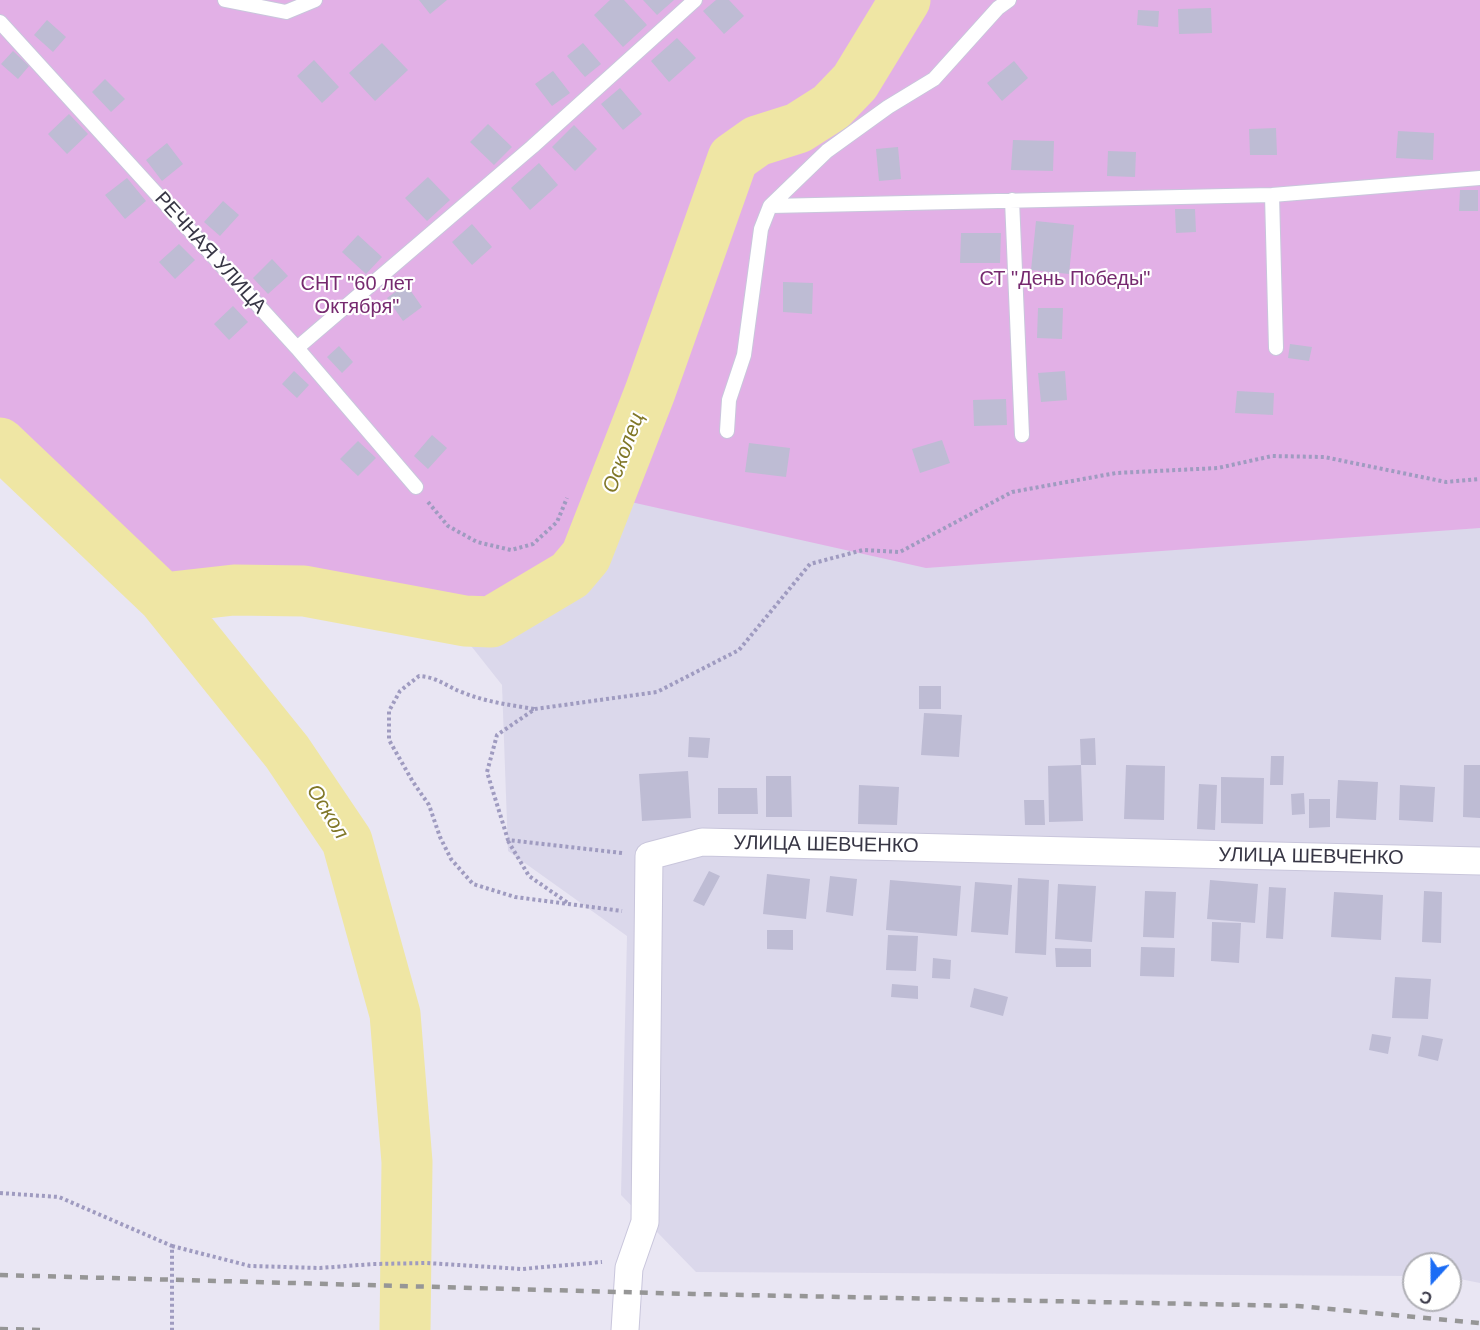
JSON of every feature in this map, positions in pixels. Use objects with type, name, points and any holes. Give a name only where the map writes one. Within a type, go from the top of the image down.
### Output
[{"type":"street","name":"УЛИЦА ШЕВЧЕНКО","points":[[650,856],[702,842],[1480,861]]},
{"type":"street","points":[[624,1330],[629,1268],[645,1222],[650,856]]},
{"type":"lane","points":[[225,0],[286,12],[315,0]]},
{"type":"lane","points":[[297,348],[532,147],[695,0]]},
{"type":"lane","points":[[727,430],[729,400],[744,355],[761,229],[770,206],[827,151],[888,106],[934,78],[998,8],[1009,0]]},
{"type":"lane","name":"РЕЧНАЯ УЛИЦА","points":[[0,22],[297,348],[416,488]]},
{"type":"lane","points":[[770,206],[1272,195],[1480,178]]},
{"type":"lane","points":[[1272,195],[1276,348]]},
{"type":"lane","points":[[1012,200],[1022,435]]},
{"type":"path","points":[[649,916],[514,897],[473,884],[451,859],[440,837],[429,805],[389,740],[389,711],[400,691],[419,676],[433,677],[462,692],[494,703],[535,709],[657,692],[739,650],[810,564],[863,550],[900,552],[1012,492],[1116,473],[1218,468],[1272,456],[1324,456],[1446,482],[1480,480]]},
{"type":"path","points":[[416,488],[448,526],[477,542],[511,550],[533,544],[558,522],[567,498]]},
{"type":"path","points":[[535,709],[497,735],[487,772],[507,840],[529,876],[570,905]]},
{"type":"path","points":[[507,840],[650,856]]},
{"type":"path","points":[[0,1193],[59,1197],[172,1246],[250,1266],[320,1268],[428,1263],[522,1269],[580,1265],[633,1257]]},
{"type":"path","points":[[171,1330],[172,1246]]},
{"type":"shaded area","points":[[0,0],[1480,0],[1480,1283],[1462,1279],[1462,1252],[1402,1252],[1402,1276],[696,1272],[621,1195],[627,936],[508,851],[502,685],[381,532]]},
{"type":"green space","name":"СНТ \"60 лет Октября\"","points":[[0,0],[893,0],[845,78],[795,121],[728,150],[582,553],[546,583],[491,615],[267,582],[232,583],[169,591],[0,432]]},
{"type":"green space","name":"СТ \"День Победы\"","points":[[912,0],[1480,0],[1480,528],[926,568],[613,498],[738,161],[758,146],[828,118],[859,88]]},
{"type":"building","points":[[419,0],[447,0],[430,14]]},
{"type":"building","points":[[610,0],[624,0],[647,25],[623,47],[594,15]]},
{"type":"building","points":[[643,0],[674,0],[657,15]]},
{"type":"building","points":[[716,0],[729,0],[744,16],[724,34],[703,11]]},
{"type":"building","points":[[1211,8],[1212,33],[1179,34],[1178,9]]},
{"type":"building","points":[[1138,10],[1159,11],[1158,27],[1137,25]]},
{"type":"building","points":[[47,20],[66,37],[53,52],[34,35]]},
{"type":"building","points":[[677,38],[696,58],[669,82],[651,61]]},
{"type":"building","points":[[382,43],[408,70],[375,101],[349,73]]},
{"type":"building","points":[[583,43],[601,64],[585,77],[567,56]]},
{"type":"building","points":[[13,51],[29,66],[18,79],[1,64]]},
{"type":"building","points":[[314,60],[339,87],[322,103],[297,76]]},
{"type":"building","points":[[1014,61],[1028,78],[1002,101],[987,83]]},
{"type":"building","points":[[553,71],[570,93],[552,106],[535,84]]},
{"type":"building","points":[[105,79],[125,99],[111,112],[92,92]]},
{"type":"building","points":[[620,88],[642,114],[623,130],[601,104]]},
{"type":"building","points":[[69,114],[88,134],[67,154],[48,134]]},
{"type":"building","points":[[488,124],[512,147],[494,165],[470,142]]},
{"type":"building","points":[[574,125],[597,149],[575,171],[552,147]]},
{"type":"building","points":[[1276,128],[1277,155],[1250,155],[1249,129]]},
{"type":"building","points":[[1398,131],[1434,133],[1433,160],[1396,158]]},
{"type":"building","points":[[1013,140],[1054,141],[1053,171],[1011,170]]},
{"type":"building","points":[[167,143],[183,164],[162,181],[146,160]]},
{"type":"building","points":[[898,147],[901,179],[879,181],[876,149]]},
{"type":"building","points":[[1108,151],[1136,152],[1135,177],[1107,176]]},
{"type":"building","points":[[539,163],[558,185],[530,210],[511,188]]},
{"type":"building","points":[[428,177],[450,200],[427,221],[405,198]]},
{"type":"building","points":[[127,178],[146,201],[125,219],[105,195]]},
{"type":"building","points":[[1460,190],[1478,190],[1478,211],[1459,211]]},
{"type":"building","points":[[223,201],[239,215],[220,236],[204,222]]},
{"type":"building","points":[[1175,209],[1195,209],[1196,232],[1176,233]]},
{"type":"building","points":[[1036,221],[1074,225],[1069,274],[1031,270]]},
{"type":"building","points":[[472,224],[492,247],[472,265],[452,242]]},
{"type":"building","points":[[961,233],[1001,233],[1000,263],[960,263]]},
{"type":"building","points":[[358,235],[382,257],[366,274],[342,252]]},
{"type":"building","points":[[179,244],[195,260],[175,279],[159,262]]},
{"type":"building","points":[[272,259],[288,276],[268,294],[253,278]]},
{"type":"building","points":[[783,282],[813,283],[812,314],[783,312]]},
{"type":"building","points":[[406,284],[422,307],[403,321],[387,298]]},
{"type":"building","points":[[233,306],[248,322],[229,340],[214,324]]},
{"type":"building","points":[[1038,308],[1063,308],[1062,339],[1037,338]]},
{"type":"building","points":[[1290,344],[1312,347],[1309,361],[1288,358]]},
{"type":"building","points":[[339,346],[353,362],[342,373],[327,357]]},
{"type":"building","points":[[294,371],[309,385],[297,398],[282,384]]},
{"type":"building","points":[[1065,371],[1067,400],[1041,402],[1038,373]]},
{"type":"building","points":[[1237,391],[1274,393],[1273,415],[1235,413]]},
{"type":"building","points":[[1006,399],[1007,425],[974,426],[973,400]]},
{"type":"building","points":[[432,435],[447,448],[428,469],[414,456]]},
{"type":"building","points":[[942,440],[950,463],[920,473],[912,449]]},
{"type":"building","points":[[358,441],[376,458],[358,476],[340,459]]},
{"type":"building","points":[[749,443],[790,448],[786,477],[745,472]]},
{"type":"building","points":[[919,686],[941,686],[941,709],[919,709]]},
{"type":"building","points":[[924,713],[962,715],[959,757],[921,755]]},
{"type":"building","points":[[689,737],[710,738],[708,758],[688,757]]},
{"type":"building","points":[[1095,738],[1096,765],[1081,765],[1080,739]]},
{"type":"building","points":[[1271,756],[1284,756],[1283,785],[1270,785]]},
{"type":"building","points":[[1081,765],[1083,821],[1049,822],[1048,766]]},
{"type":"building","points":[[1126,765],[1165,766],[1164,820],[1124,819]]},
{"type":"building","points":[[1464,765],[1480,765],[1480,818],[1463,817]]},
{"type":"building","points":[[688,771],[691,818],[642,821],[639,774]]},
{"type":"building","points":[[766,776],[791,776],[792,817],[766,817]]},
{"type":"building","points":[[1221,777],[1264,778],[1263,824],[1221,823]]},
{"type":"building","points":[[1338,780],[1378,782],[1376,820],[1336,818]]},
{"type":"building","points":[[1199,784],[1217,785],[1215,830],[1197,829]]},
{"type":"building","points":[[859,785],[899,787],[897,825],[858,824]]},
{"type":"building","points":[[1400,785],[1435,787],[1433,822],[1399,820]]},
{"type":"building","points":[[718,788],[757,788],[758,814],[718,814]]},
{"type":"building","points":[[1304,793],[1305,814],[1292,815],[1291,794]]},
{"type":"building","points":[[1309,799],[1330,799],[1330,827],[1309,828]]},
{"type":"building","points":[[1024,800],[1044,800],[1045,825],[1025,825]]},
{"type":"building","points":[[709,871],[720,876],[704,906],[693,901]]},
{"type":"building","points":[[767,874],[810,879],[806,919],[763,914]]},
{"type":"building","points":[[830,876],[857,879],[853,916],[826,912]]},
{"type":"building","points":[[1018,878],[1049,880],[1046,955],[1015,953]]},
{"type":"building","points":[[890,880],[961,886],[957,936],[886,930]]},
{"type":"building","points":[[1210,880],[1258,884],[1255,923],[1207,919]]},
{"type":"building","points":[[975,882],[1012,885],[1008,935],[971,932]]},
{"type":"building","points":[[1058,884],[1096,886],[1092,942],[1055,939]]},
{"type":"building","points":[[1269,887],[1286,888],[1283,939],[1266,938]]},
{"type":"building","points":[[1145,891],[1176,892],[1174,938],[1143,937]]},
{"type":"building","points":[[1424,891],[1442,892],[1441,943],[1422,942]]},
{"type":"building","points":[[1334,892],[1383,895],[1381,940],[1331,937]]},
{"type":"building","points":[[1212,922],[1241,923],[1239,963],[1211,961]]},
{"type":"building","points":[[767,930],[793,930],[793,950],[767,949]]},
{"type":"building","points":[[888,935],[918,936],[916,971],[886,970]]},
{"type":"building","points":[[1141,947],[1175,948],[1174,977],[1140,976]]},
{"type":"building","points":[[1055,948],[1091,949],[1091,967],[1056,967]]},
{"type":"building","points":[[933,958],[951,960],[950,979],[932,978]]},
{"type":"building","points":[[1395,977],[1431,979],[1428,1019],[1392,1018]]},
{"type":"building","points":[[892,984],[918,986],[918,999],[891,997]]},
{"type":"building","points":[[974,988],[1008,997],[1003,1016],[970,1007]]},
{"type":"building","points":[[1372,1034],[1391,1037],[1388,1054],[1369,1050]]},
{"type":"building","points":[[1422,1035],[1443,1039],[1438,1061],[1418,1056]]},
{"type":"waterway","name":"Осколец","points":[[163,598],[234,590],[304,591],[465,621],[491,622],[570,575],[586,556],[650,392],[733,158],[757,141],[798,128],[831,107],[855,82],[905,0]]},
{"type":"waterway","name":"Оскол","points":[[0,443],[163,598],[287,752],[347,841],[395,1014],[407,1162],[405,1330]]},
{"type":"railway","points":[[0,1275],[693,1294],[1298,1306],[1480,1323]]},
{"type":"railway","points":[[0,1329],[45,1330]]}]
